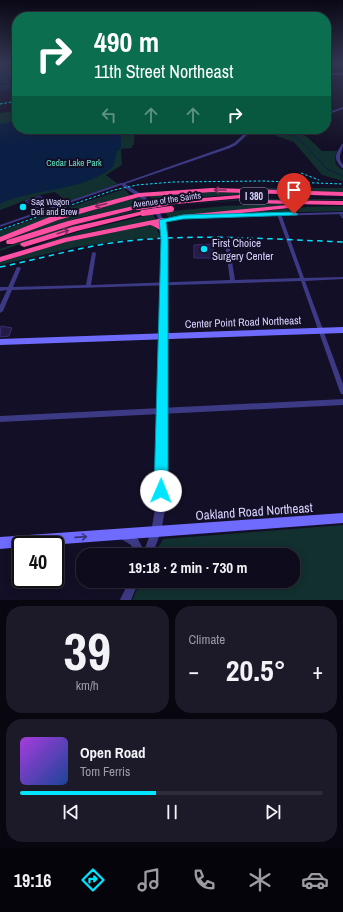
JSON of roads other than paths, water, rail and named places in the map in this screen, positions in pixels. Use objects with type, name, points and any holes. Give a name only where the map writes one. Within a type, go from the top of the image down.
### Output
[{"type":"highway","points":[[0,240],[55,218],[139,195],[212,190],[343,195]]},
{"type":"highway","name":"Avenue of the Saints","points":[[0,246],[71,222],[140,210],[241,196],[343,195]]},
{"type":"highway","name":"Avenue of the Saints","points":[[168,206],[251,202],[343,204]]},
{"type":"highway","points":[[183,217],[296,206],[343,204]]},
{"type":"highway","name":"Avenue of the Saints","points":[[0,254],[75,229],[140,210]]},
{"type":"highway","points":[[0,260],[64,240],[163,220]]},
{"type":"highway","points":[[142,224],[157,224],[164,229]]},
{"type":"main road","name":"Center Point Road Northeast","points":[[0,342],[343,330]]},
{"type":"main road","name":"Oakland Road Northeast","points":[[0,543],[343,518]]},
{"type":"street","points":[[331,112],[343,108]]},
{"type":"street","points":[[0,226],[229,147],[235,144],[246,134]]},
{"type":"street","points":[[343,144],[337,158],[343,166]]},
{"type":"street","points":[[122,184],[152,205],[163,220],[164,229],[160,504],[156,532],[150,548]]},
{"type":"street","points":[[279,214],[343,392]]},
{"type":"street","points":[[163,220],[183,217],[342,214]]},
{"type":"street","points":[[227,243],[233,282]]},
{"type":"street","points":[[88,286],[94,253]]},
{"type":"street","points":[[0,311],[19,268]]},
{"type":"street","points":[[0,289],[343,278]]},
{"type":"street","points":[[0,419],[343,402]]},
{"type":"street","points":[[120,534],[135,542],[137,548]]},
{"type":"street","points":[[124,600],[130,588]]},
{"type":"water","name":"Cedar Lake Park","points":[[12,122],[12,134],[121,134],[121,147],[117,152],[113,167],[100,175],[73,186],[28,195],[0,204],[0,124]]},
{"type":"waterway","points":[[290,134],[300,140],[327,169],[343,176]]},
{"type":"railway","points":[[0,104],[12,102]]},
{"type":"railway","points":[[301,173],[319,180]]},
{"type":"railway","points":[[0,230],[114,190],[137,185],[173,182],[263,181],[343,184]]},
{"type":"railway","points":[[0,267],[89,247],[147,239],[203,237],[343,242]]},
{"type":"place","name":"Sag Wagon Deli and Brew","points":[[23,207]]},
{"type":"place","name":"First Choice Surgery Center","points":[[204,249]]}]
